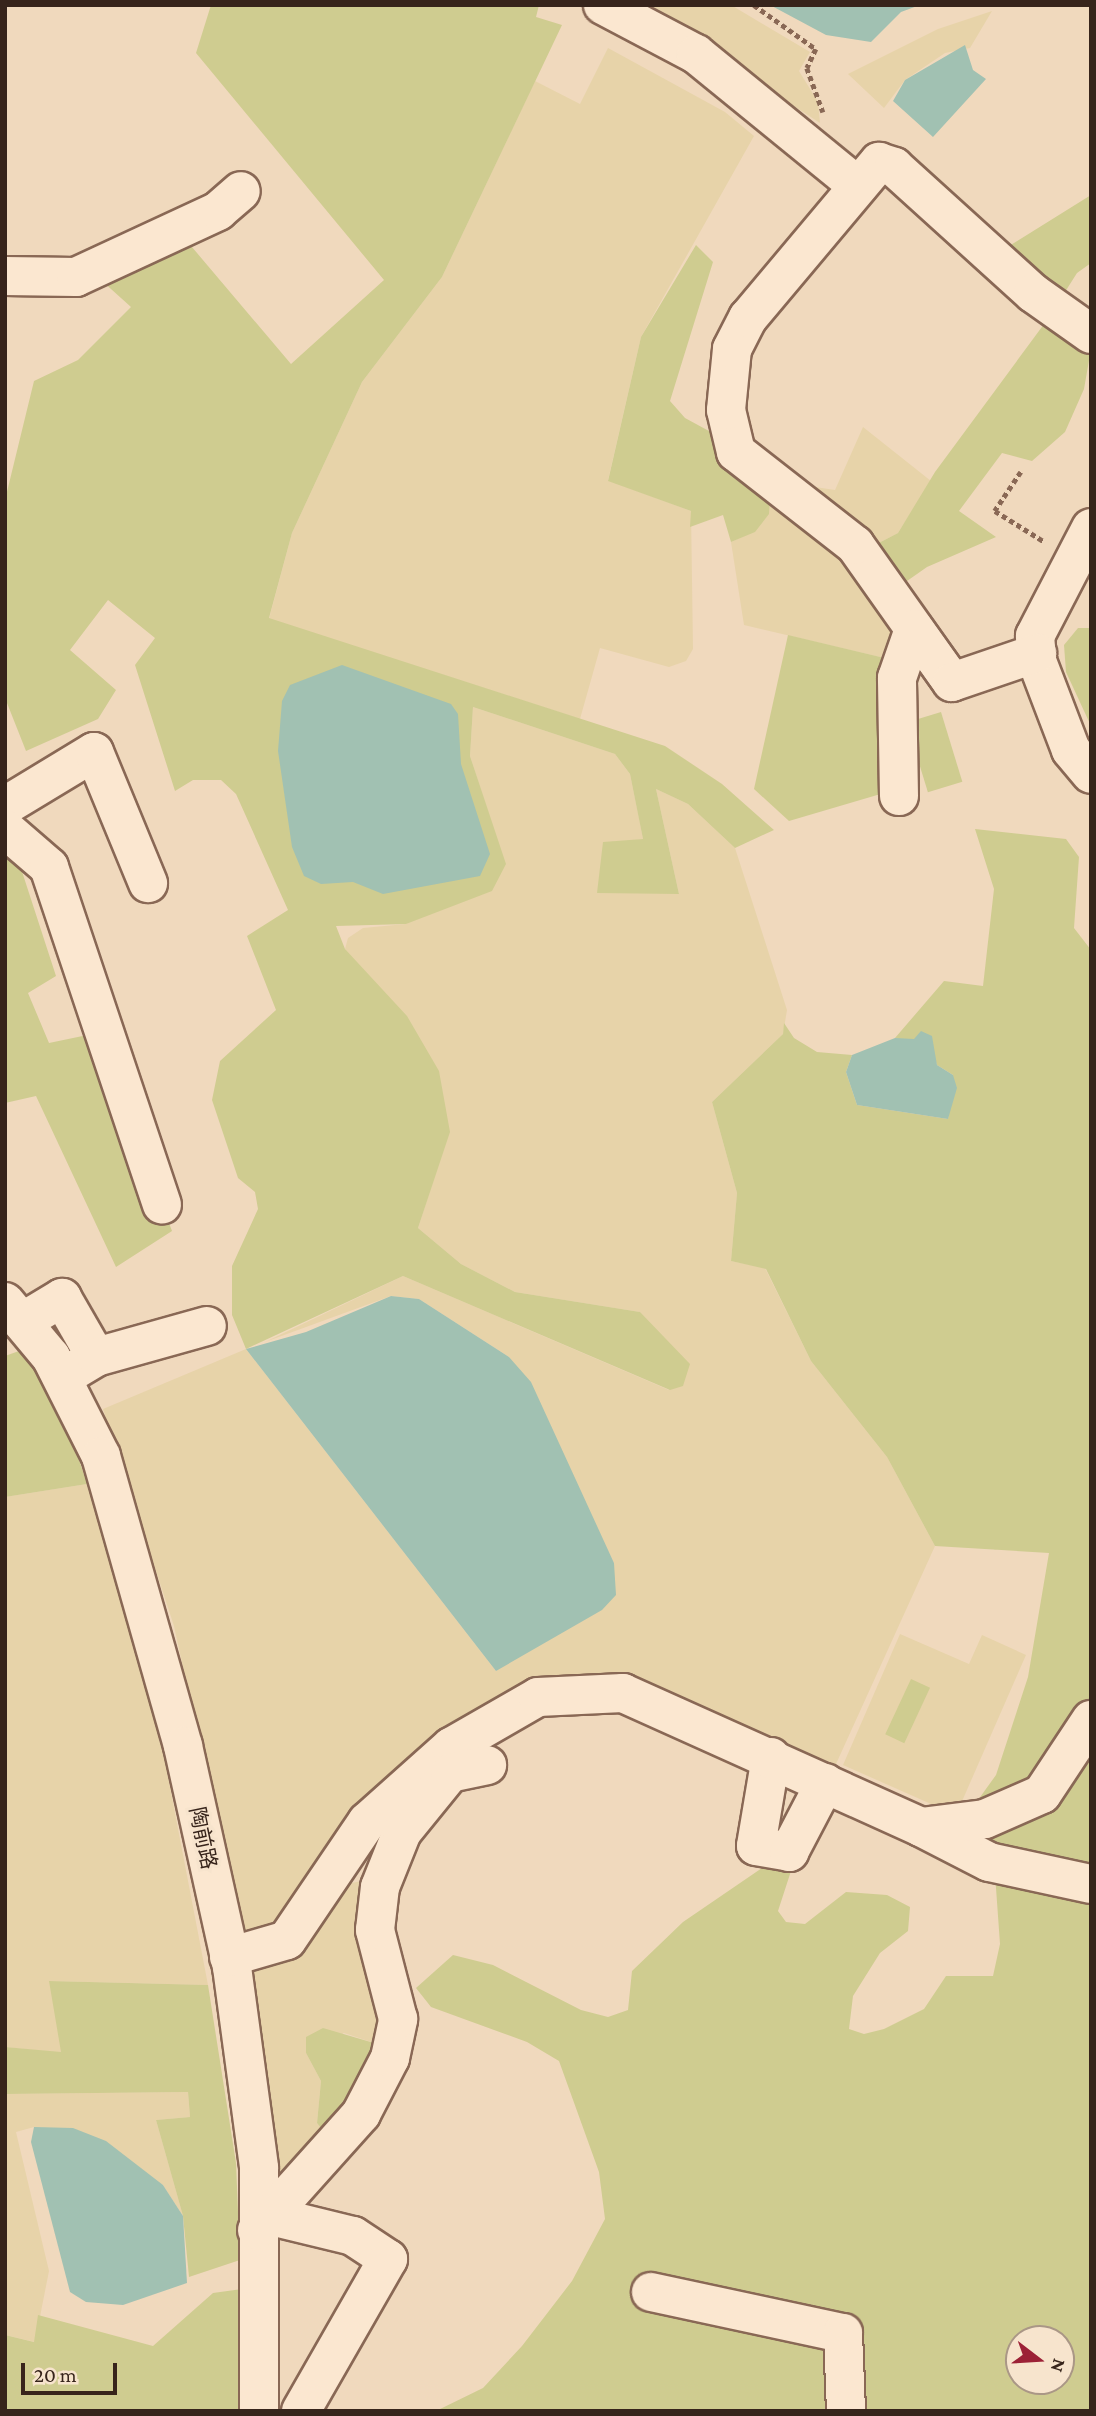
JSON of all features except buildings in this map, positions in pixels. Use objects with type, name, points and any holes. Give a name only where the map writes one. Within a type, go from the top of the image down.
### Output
[{"type":"street","points":[[603,5],[696,54],[858,186]]},
{"type":"street","points":[[1037,653],[952,682],[855,545],[736,452],[726,410],[732,349],[748,318],[878,162],[894,167],[1033,293],[1091,334]]},
{"type":"street","points":[[5,276],[76,277],[218,211],[241,191]]},
{"type":"street","points":[[1082,543],[1035,636],[1037,653],[1071,750],[1091,774]]},
{"type":"street","points":[[899,796],[897,678],[914,629]]},
{"type":"street","points":[[5,806],[94,752],[148,883]]},
{"type":"street","points":[[5,829],[49,867],[162,1205]]},
{"type":"street","points":[[14,1312],[62,1298],[96,1357]]},
{"type":"street","name":"陶前路","points":[[14,1312],[63,1377],[101,1456],[129,1541],[229,1957],[259,2168],[264,2223],[259,2411]]},
{"type":"street","points":[[63,1377],[96,1357],[206,1326]]},
{"type":"street","points":[[264,2223],[361,2114],[390,2058],[398,2019],[375,1930],[380,1887],[402,1832],[424,1799],[538,1697],[623,1693],[771,1756],[989,1861],[1091,1884]]},
{"type":"street","points":[[921,1827],[985,1819],[1042,1794],[1091,1720]]},
{"type":"street","points":[[771,1756],[756,1846],[789,1852],[825,1783]]},
{"type":"street","points":[[229,1957],[287,1940],[367,1822],[466,1760]]},
{"type":"street","points":[[264,2223],[353,2235],[388,2259],[301,2411]]},
{"type":"street","points":[[650,2292],[843,2333],[846,2411]]},
{"type":"path","points":[[754,5],[816,49],[807,68],[823,120]]},
{"type":"path","points":[[1021,472],[995,511],[1082,543]]},
{"type":"shaded area","points":[[211,5],[539,5],[536,17],[562,25],[442,277],[362,382],[292,533],[269,618],[665,746],[722,784],[774,830],[735,848],[688,804],[656,789],[679,894],[597,893],[603,842],[643,839],[630,774],[615,754],[473,707],[470,756],[506,864],[492,891],[406,924],[336,926],[345,949],[407,1016],[439,1071],[450,1132],[418,1228],[461,1264],[515,1292],[640,1312],[690,1364],[683,1386],[670,1390],[403,1276],[246,1349],[232,1315],[232,1266],[258,1209],[255,1192],[238,1178],[212,1100],[220,1061],[276,1010],[247,936],[288,910],[236,794],[221,780],[193,780],[175,791],[135,665],[155,638],[108,600],[70,650],[116,690],[98,719],[26,751],[5,698],[5,500],[34,381],[78,360],[131,307],[101,280],[186,240],[291,364],[384,280],[196,53]]},
{"type":"shaded area","points":[[639,5],[731,5],[810,52],[799,71],[818,102],[820,123]]},
{"type":"shaded area","points":[[770,5],[920,5],[901,12],[871,42],[826,35]]},
{"type":"shaded area","points":[[992,11],[970,48],[945,53],[905,80],[884,108],[848,74],[938,29]]},
{"type":"shaded area","points":[[965,45],[973,70],[986,79],[933,137],[893,101],[905,80]]},
{"type":"shaded area","points":[[608,48],[725,112],[754,136],[641,337],[608,480],[691,511],[693,649],[686,661],[669,667],[600,648],[580,719],[269,619],[292,533],[362,382],[442,277],[535,81],[580,104]]},
{"type":"shaded area","points":[[1091,195],[1091,263],[1077,273],[1058,303],[1001,251]]},
{"type":"shaded area","points":[[696,245],[713,262],[670,401],[685,418],[720,437],[729,466],[770,496],[769,514],[755,532],[731,542],[723,515],[690,527],[691,511],[608,481],[641,337]]},
{"type":"shaded area","points":[[1050,316],[1091,349],[1084,389],[1065,432],[1032,461],[1002,453],[959,511],[996,537],[927,567],[897,588],[869,548],[898,533],[935,472]]},
{"type":"shaded area","points":[[863,427],[931,481],[898,533],[869,548],[806,500],[815,487],[835,490]]},
{"type":"shaded area","points":[[770,496],[809,521],[899,621],[893,660],[744,625],[731,542],[755,531]]},
{"type":"shaded area","points":[[1078,628],[1091,628],[1091,726],[1066,672],[1064,645]]},
{"type":"shaded area","points":[[788,635],[893,660],[884,793],[789,821],[754,789]]},
{"type":"shaded area","points":[[342,665],[451,704],[458,714],[461,764],[490,854],[480,876],[383,894],[353,882],[321,884],[304,876],[292,847],[278,751],[282,701],[290,685]]},
{"type":"shaded area","points":[[473,707],[615,754],[630,774],[643,839],[630,841],[679,894],[656,789],[688,804],[735,848],[787,1010],[783,1034],[712,1102],[737,1193],[731,1261],[765,1268],[811,1361],[887,1457],[935,1546],[831,1775],[540,1682],[276,1930],[254,1938],[240,1929],[174,1626],[103,1409],[246,1349],[496,1671],[614,1563],[509,1357],[419,1299],[391,1296],[265,1342],[403,1276],[669,1390],[640,1312],[515,1292],[461,1264],[418,1228],[449,1132],[345,949],[348,938],[363,928],[406,924],[505,864],[470,756]]},
{"type":"shaded area","points":[[941,712],[962,782],[928,792],[907,723]]},
{"type":"shaded area","points":[[975,829],[1066,839],[1079,857],[1074,928],[1091,950],[1091,2411],[436,2411],[483,2388],[522,2346],[572,2281],[605,2219],[599,2172],[559,2061],[527,2042],[431,2007],[416,1988],[453,1955],[493,1965],[581,2010],[608,2017],[628,2010],[632,1971],[683,1922],[762,1868],[791,1871],[778,1911],[786,1922],[805,1924],[846,1892],[887,1895],[910,1907],[908,1931],[880,1953],[853,1996],[849,2029],[864,2034],[884,2029],[924,2009],[946,1976],[993,1976],[1000,1944],[995,1874],[955,1832],[996,1775],[1028,1677],[1049,1553],[935,1546],[887,1457],[811,1361],[766,1269],[731,1261],[737,1193],[712,1102],[783,1034],[784,1023],[794,1038],[817,1052],[852,1055],[846,1072],[857,1105],[948,1119],[953,1075],[937,1065],[931,1048],[895,1038],[944,981],[983,986],[994,889]]},
{"type":"shaded area","points":[[5,842],[15,850],[56,976],[28,993],[49,1043],[97,1033],[172,1231],[116,1267],[36,1096],[5,1103]]},
{"type":"shaded area","points":[[921,1031],[932,1036],[937,1065],[953,1075],[957,1088],[948,1119],[857,1105],[846,1072],[852,1055],[895,1038],[914,1039]]},
{"type":"shaded area","points":[[391,1296],[419,1299],[509,1357],[531,1382],[614,1563],[616,1595],[602,1610],[496,1671],[246,1349],[306,1332]]},
{"type":"shaded area","points":[[19,1351],[44,1380],[67,1423],[87,1484],[5,1497],[5,1356]]},
{"type":"shaded area","points":[[87,1484],[156,1714],[208,1985],[50,1981],[62,2053],[5,2047],[5,1497]]},
{"type":"shaded area","points":[[900,1634],[969,1664],[982,1635],[1026,1655],[956,1815],[843,1765]]},
{"type":"shaded area","points":[[911,1679],[930,1688],[904,1743],[885,1734]]},
{"type":"shaded area","points":[[368,1880],[387,2001],[374,2043],[344,2033],[306,2053],[321,2081],[317,2123],[329,2138],[281,2178],[273,2171],[252,1973],[293,1948],[346,1884]]},
{"type":"shaded area","points":[[49,1981],[208,1985],[236,2163],[240,2260],[189,2277],[183,2216],[156,2120],[190,2117],[188,2092],[5,2094],[5,2047],[61,2052]]},
{"type":"shaded area","points":[[323,2028],[374,2043],[382,2038],[329,2138],[317,2123],[321,2081],[306,2053],[306,2037]]},
{"type":"shaded area","points":[[188,2092],[190,2117],[156,2120],[183,2216],[163,2185],[34,2127],[16,2132],[49,2271],[35,2342],[5,2335],[5,2094]]},
{"type":"shaded area","points":[[34,2127],[73,2128],[106,2141],[163,2185],[183,2216],[187,2283],[123,2305],[86,2302],[70,2292],[31,2142]]},
{"type":"shaded area","points":[[242,2289],[248,2411],[5,2411],[5,2335],[34,2342],[38,2315],[153,2346],[213,2293]]}]
